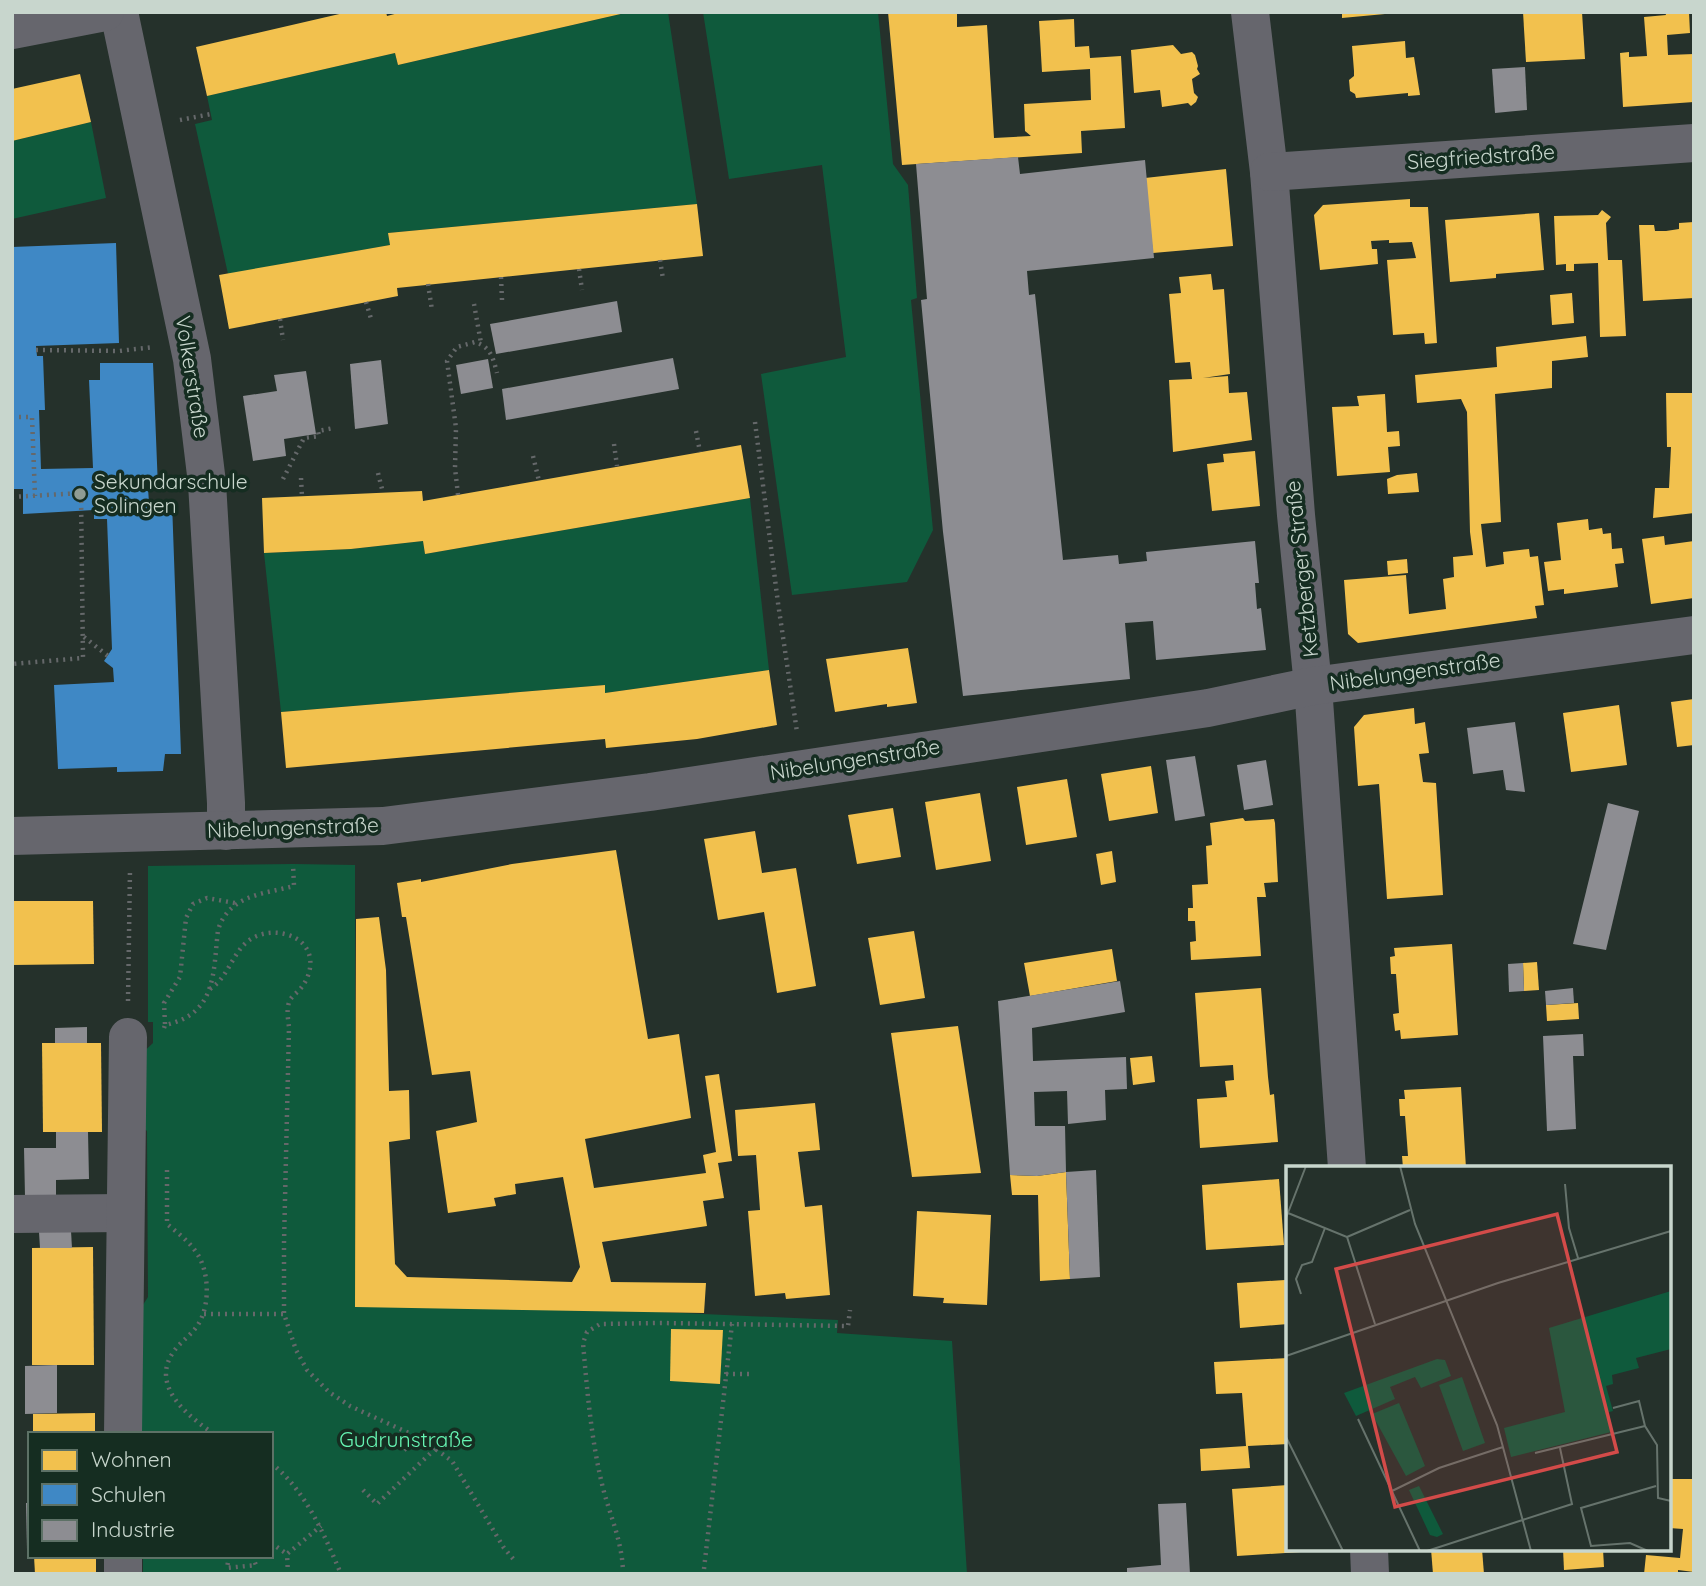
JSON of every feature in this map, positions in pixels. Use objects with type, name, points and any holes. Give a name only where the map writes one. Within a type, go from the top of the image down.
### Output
[{"type":"street","points":[[12,30],[105,12]]},
{"type":"street","name":"Volkerstraße","points":[[119,12],[189,343],[207,483],[226,831]]},
{"type":"street","name":"Ketzberger Straße","points":[[1250,12],[1269,173],[1296,515],[1313,686],[1347,1166]]},
{"type":"street","name":"Siegfriedstraße","points":[[1269,173],[1694,143]]},
{"type":"street","name":"Nibelungenstraße","points":[[12,836],[383,826],[650,792],[1208,708],[1313,686],[1694,635]]},
{"type":"street","points":[[123,1432],[125,1213],[146,1035]]},
{"type":"street","points":[[12,1214],[125,1213]]},
{"type":"street","points":[[1369,1551],[1370,1574]]},
{"type":"path","points":[[660,260],[663,279]]},
{"type":"path","points":[[579,269],[582,290]]},
{"type":"path","points":[[501,277],[502,300]]},
{"type":"path","points":[[428,284],[432,310]]},
{"type":"path","points":[[366,302],[372,322]]},
{"type":"path","points":[[474,304],[481,343],[492,353],[497,373]]},
{"type":"path","points":[[280,319],[283,340]]},
{"type":"path","points":[[37,350],[119,351],[189,343]]},
{"type":"path","points":[[458,495],[455,467],[456,428],[447,362],[457,347],[468,343],[481,343]]},
{"type":"path","points":[[12,417],[32,417],[34,496]]},
{"type":"path","points":[[755,422],[802,768]]},
{"type":"path","points":[[283,479],[304,438],[319,436],[318,431],[334,428]]},
{"type":"path","points":[[696,431],[700,452]]},
{"type":"path","points":[[614,444],[617,466]]},
{"type":"path","points":[[533,456],[539,481]]},
{"type":"path","points":[[378,473],[383,493]]},
{"type":"path","points":[[301,478],[302,497]]},
{"type":"path","points":[[12,497],[81,493],[83,637],[83,658],[12,664]]},
{"type":"path","points":[[83,637],[108,656]]},
{"type":"path","points":[[130,834],[146,1035],[165,1025],[188,1018],[205,1001],[210,989],[218,930],[225,914],[235,903]]},
{"type":"path","points":[[165,1025],[164,1003],[180,977],[186,918],[194,904],[207,898],[235,903],[294,886],[293,864]]},
{"type":"path","points":[[210,989],[220,982],[250,939],[274,932],[297,939],[307,947],[312,959],[309,975],[290,1000],[288,1009],[284,1314],[296,1350],[307,1370],[329,1392],[350,1406],[419,1437],[452,1461],[504,1548],[515,1561]]},
{"type":"path","points":[[167,1160],[167,1224],[189,1243],[199,1256],[206,1284],[204,1314],[198,1325],[172,1353],[167,1383],[180,1408],[211,1432]]},
{"type":"path","points":[[623,1574],[618,1536],[602,1483],[590,1416],[583,1343],[587,1332],[600,1324],[848,1326],[850,1310]]},
{"type":"path","points":[[204,1314],[284,1314]]},
{"type":"path","points":[[704,1569],[732,1324]]},
{"type":"path","points":[[726,1374],[749,1374]]},
{"type":"path","points":[[404,1450],[419,1437]]},
{"type":"path","points":[[363,1490],[377,1504],[436,1448]]},
{"type":"path","points":[[273,1465],[290,1481],[321,1526],[341,1574]]},
{"type":"path","points":[[287,1554],[321,1526]]},
{"type":"path","points":[[273,1544],[287,1554]]},
{"type":"path","points":[[287,1554],[288,1574]]},
{"type":"path","points":[[229,1558],[227,1568],[256,1565],[253,1558]]},
{"type":"green space","points":[[630,12],[668,12],[697,204],[388,233],[390,245],[228,274],[195,124],[212,120],[207,96],[395,53],[398,65]]},
{"type":"green space","points":[[703,12],[878,12],[893,164],[908,185],[917,298],[911,300],[933,530],[907,582],[792,595],[761,374],[846,357],[822,165],[729,179]]},
{"type":"green space","points":[[91,122],[106,198],[12,219],[12,141]]},
{"type":"green space","points":[[750,498],[769,670],[605,693],[605,685],[281,712],[264,553],[351,549],[423,541],[425,554]]},
{"type":"green space","name":"Gudrunstraße","points":[[355,865],[355,1306],[615,1310],[838,1320],[837,1333],[952,1341],[967,1574],[143,1574],[143,1558],[273,1558],[273,1432],[142,1432],[141,1308],[148,1297],[147,1131],[136,1122],[136,1059],[153,1043],[153,1022],[148,1022],[148,866]]},
{"type":"building: Wohnen","points":[[348,12],[386,12],[387,16],[402,12],[625,13],[398,65],[395,53],[207,96],[196,47]]},
{"type":"building: Wohnen","points":[[888,12],[957,12],[957,27],[987,25],[994,138],[1031,136],[1025,131],[1024,104],[1091,100],[1090,69],[1042,72],[1039,21],[1074,19],[1075,47],[1089,46],[1090,58],[1121,56],[1125,128],[1081,131],[1082,153],[902,165]]},
{"type":"building: Wohnen","points":[[1342,12],[1385,12],[1385,14],[1342,18]]},
{"type":"building: Wohnen","points":[[1523,12],[1582,12],[1585,59],[1526,62]]},
{"type":"building: Wohnen","points":[[1665,12],[1689,12],[1690,33],[1667,35],[1668,55],[1694,54],[1694,102],[1623,107],[1620,53],[1629,52],[1629,57],[1647,56],[1644,17],[1666,15]]},
{"type":"building: Wohnen","points":[[1405,41],[1406,58],[1414,57],[1420,95],[1408,96],[1408,93],[1356,98],[1350,91],[1349,80],[1354,76],[1352,46]]},
{"type":"building: Wohnen","points":[[1173,45],[1181,54],[1192,52],[1195,55],[1200,74],[1192,79],[1194,93],[1198,97],[1191,106],[1188,103],[1162,107],[1160,90],[1134,93],[1131,50]]},
{"type":"building: Wohnen","points":[[80,74],[91,122],[12,141],[12,89]]},
{"type":"building: Wohnen","points":[[1226,169],[1233,246],[1153,253],[1145,178]]},
{"type":"building: Wohnen","points":[[1410,199],[1410,207],[1428,207],[1437,343],[1425,344],[1424,333],[1393,335],[1387,260],[1416,258],[1412,242],[1371,241],[1372,249],[1377,249],[1378,264],[1320,270],[1314,215],[1323,205]]},
{"type":"building: Wohnen","points":[[697,204],[703,256],[397,288],[398,296],[229,329],[219,275],[390,245],[388,233]]},
{"type":"building: Wohnen","points":[[1602,210],[1611,217],[1606,223],[1608,260],[1622,260],[1626,336],[1600,337],[1598,263],[1574,264],[1574,271],[1566,271],[1566,264],[1556,265],[1554,216],[1598,215]]},
{"type":"building: Wohnen","points":[[1539,213],[1544,270],[1496,274],[1496,278],[1450,282],[1445,220]]},
{"type":"building: Wohnen","points":[[1694,222],[1694,298],[1643,301],[1639,225],[1654,225],[1655,231],[1666,231],[1679,229],[1679,223]]},
{"type":"building: Wohnen","points":[[1211,274],[1213,290],[1224,289],[1230,374],[1203,378],[1228,376],[1229,393],[1247,392],[1252,440],[1173,452],[1169,380],[1192,379],[1190,362],[1175,363],[1169,294],[1181,293],[1179,277]]},
{"type":"building: Wohnen","points":[[1572,293],[1574,323],[1552,325],[1550,295]]},
{"type":"building: Wohnen","points":[[1586,336],[1588,357],[1552,361],[1552,388],[1495,394],[1501,522],[1481,524],[1486,567],[1504,564],[1503,552],[1529,549],[1530,557],[1538,556],[1544,605],[1535,606],[1537,618],[1358,643],[1348,634],[1344,580],[1406,575],[1409,614],[1446,609],[1443,579],[1454,577],[1453,557],[1473,555],[1467,412],[1461,399],[1417,403],[1415,375],[1497,367],[1496,347]]},
{"type":"building: Wohnen","points":[[1666,393],[1694,393],[1694,513],[1653,518],[1655,488],[1669,488],[1671,447],[1667,447]]},
{"type":"building: Wohnen","points":[[1385,394],[1387,432],[1399,431],[1400,446],[1388,447],[1390,472],[1337,476],[1332,407],[1359,406],[1357,396]]},
{"type":"building: Wohnen","points":[[741,445],[750,498],[425,554],[423,541],[351,549],[264,553],[262,498],[422,491],[423,501]]},
{"type":"building: Wohnen","points":[[1255,451],[1260,506],[1212,511],[1207,464],[1224,462],[1223,454]]},
{"type":"building: Wohnen","points":[[1417,473],[1419,492],[1388,494],[1387,479]]},
{"type":"building: Wohnen","points":[[1588,519],[1589,530],[1602,528],[1603,534],[1611,533],[1612,549],[1622,548],[1624,563],[1615,564],[1618,587],[1564,594],[1564,589],[1548,591],[1544,562],[1561,560],[1557,523]]},
{"type":"building: Wohnen","points":[[1664,536],[1665,545],[1694,541],[1694,598],[1651,604],[1642,539]]},
{"type":"building: Wohnen","points":[[1407,559],[1408,573],[1388,575],[1387,561]]},
{"type":"building: Wohnen","points":[[908,648],[917,703],[887,707],[887,704],[835,712],[826,659]]},
{"type":"building: Wohnen","points":[[769,670],[777,725],[697,739],[606,748],[605,739],[286,768],[281,712],[605,685],[605,693]]},
{"type":"building: Wohnen","points":[[1694,699],[1694,745],[1677,747],[1671,702]]},
{"type":"building: Wohnen","points":[[1619,705],[1627,765],[1571,772],[1563,713]]},
{"type":"building: Wohnen","points":[[1414,708],[1415,724],[1425,722],[1429,753],[1419,754],[1423,782],[1436,783],[1443,895],[1387,899],[1379,784],[1358,786],[1354,727],[1364,715]]},
{"type":"building: Wohnen","points":[[1151,766],[1158,813],[1109,821],[1101,774]]},
{"type":"building: Wohnen","points":[[1067,779],[1077,837],[1026,845],[1017,787]]},
{"type":"building: Wohnen","points":[[980,793],[991,861],[936,870],[925,802]]},
{"type":"building: Wohnen","points":[[893,808],[901,857],[857,864],[848,815]]},
{"type":"building: Wohnen","points":[[1243,818],[1245,821],[1274,819],[1275,823],[1278,882],[1264,883],[1266,897],[1257,897],[1261,956],[1191,960],[1190,942],[1196,941],[1195,921],[1188,921],[1188,908],[1193,908],[1192,885],[1208,884],[1206,846],[1212,845],[1210,823]]},
{"type":"building: Wohnen","points":[[755,831],[762,873],[796,868],[816,986],[777,993],[764,912],[718,920],[704,839]]},
{"type":"building: Wohnen","points":[[616,850],[648,1039],[679,1034],[691,1118],[585,1139],[594,1188],[706,1173],[703,1155],[716,1152],[705,1076],[719,1074],[732,1161],[718,1163],[724,1198],[703,1201],[707,1226],[602,1242],[611,1282],[706,1283],[704,1313],[355,1307],[356,919],[379,917],[386,970],[389,1091],[409,1090],[410,1139],[389,1142],[395,1264],[407,1277],[572,1282],[580,1267],[563,1177],[515,1184],[516,1194],[494,1198],[496,1206],[448,1213],[436,1131],[477,1122],[470,1071],[432,1075],[406,917],[402,917],[397,883],[421,879],[421,882],[512,864]]},
{"type":"building: Wohnen","points":[[1112,851],[1116,882],[1101,885],[1096,854]]},
{"type":"building: Wohnen","points":[[12,901],[93,901],[94,964],[12,965]]},
{"type":"building: Wohnen","points":[[914,931],[925,998],[880,1005],[868,938]]},
{"type":"building: Wohnen","points":[[1452,944],[1458,1035],[1401,1039],[1400,1030],[1395,1031],[1393,1014],[1399,1013],[1396,974],[1391,974],[1390,957],[1395,956],[1394,948]]},
{"type":"building: Wohnen","points":[[1112,949],[1117,981],[1030,996],[1024,963]]},
{"type":"building: Wohnen","points":[[1537,962],[1539,990],[1524,991],[1523,963]]},
{"type":"building: Wohnen","points":[[1261,988],[1268,1077],[1270,1095],[1274,1094],[1278,1142],[1200,1148],[1197,1099],[1227,1097],[1225,1081],[1234,1080],[1233,1065],[1200,1067],[1195,993]]},
{"type":"building: Wohnen","points":[[1578,1003],[1579,1019],[1547,1021],[1546,1005]]},
{"type":"building: Wohnen","points":[[958,1026],[981,1173],[912,1177],[891,1033]]},
{"type":"building: Wohnen","points":[[42,1043],[101,1043],[102,1132],[43,1132]]},
{"type":"building: Wohnen","points":[[1152,1056],[1155,1082],[1133,1085],[1130,1058]]},
{"type":"building: Wohnen","points":[[1461,1087],[1466,1166],[1403,1166],[1402,1156],[1408,1156],[1405,1116],[1400,1116],[1399,1099],[1405,1099],[1404,1090]]},
{"type":"building: Wohnen","points":[[815,1103],[820,1150],[798,1152],[805,1207],[822,1205],[830,1295],[786,1299],[785,1293],[755,1296],[748,1211],[760,1210],[756,1155],[738,1156],[735,1110]]},
{"type":"building: Wohnen","points":[[1066,1172],[1070,1279],[1040,1281],[1038,1195],[1012,1195],[1010,1175],[1037,1176]]},
{"type":"building: Wohnen","points":[[1279,1179],[1284,1245],[1206,1250],[1202,1185]]},
{"type":"building: Wohnen","points":[[917,1211],[991,1215],[987,1305],[943,1303],[944,1298],[913,1296]]},
{"type":"building: Wohnen","points":[[93,1247],[94,1365],[32,1365],[32,1248]]},
{"type":"building: Wohnen","points":[[1285,1280],[1286,1324],[1240,1328],[1237,1283]]},
{"type":"building: Wohnen","points":[[671,1329],[723,1330],[720,1384],[670,1381]]},
{"type":"building: Wohnen","points":[[1286,1358],[1286,1444],[1248,1446],[1250,1468],[1201,1471],[1200,1449],[1246,1446],[1242,1393],[1216,1394],[1214,1362]]},
{"type":"building: Wohnen","points":[[95,1413],[95,1432],[33,1432],[33,1414]]},
{"type":"building: Wohnen","points":[[1671,1479],[1694,1479],[1694,1572],[1678,1570],[1678,1574],[1644,1574],[1646,1555],[1680,1558],[1683,1529],[1671,1528]]},
{"type":"building: Wohnen","points":[[1286,1485],[1286,1551],[1301,1552],[1237,1556],[1232,1489]]},
{"type":"building: Wohnen","points":[[1431,1551],[1482,1551],[1484,1574],[1433,1574]]},
{"type":"building: Wohnen","points":[[1563,1551],[1603,1551],[1604,1567],[1564,1570]]},
{"type":"building: Wohnen","points":[[34,1558],[96,1558],[96,1574],[35,1574]]},
{"type":"building: Schulen","points":[[116,243],[119,343],[36,346],[37,356],[43,356],[45,410],[39,410],[41,469],[93,468],[89,380],[100,380],[100,363],[153,363],[158,488],[148,488],[149,503],[172,502],[181,754],[165,754],[163,771],[117,772],[117,767],[58,769],[54,685],[114,682],[113,668],[104,661],[112,649],[107,519],[94,519],[94,510],[23,514],[23,489],[12,489],[12,247]]},
{"type":"building: Industrie","points":[[1525,67],[1527,110],[1495,113],[1492,69]]},
{"type":"building: Industrie","points":[[1018,157],[1020,174],[1145,160],[1154,258],[1027,271],[1029,295],[1035,294],[1063,560],[1118,555],[1119,564],[1147,561],[1146,552],[1255,541],[1259,583],[1255,583],[1257,609],[1261,608],[1266,650],[1156,660],[1153,621],[1125,623],[1130,679],[963,696],[943,532],[921,300],[927,299],[916,164]]},
{"type":"building: Industrie","points":[[617,301],[622,332],[496,354],[490,324]]},
{"type":"building: Industrie","points":[[673,358],[679,389],[506,420],[502,389]]},
{"type":"building: Industrie","points":[[488,359],[493,388],[461,394],[456,365]]},
{"type":"building: Industrie","points":[[381,360],[388,424],[355,429],[350,364]]},
{"type":"building: Industrie","points":[[306,371],[316,434],[284,439],[286,456],[253,461],[243,396],[277,391],[274,375]]},
{"type":"building: Industrie","points":[[1515,722],[1525,792],[1506,790],[1503,770],[1473,774],[1467,728]]},
{"type":"building: Industrie","points":[[1195,756],[1205,816],[1175,821],[1166,760]]},
{"type":"building: Industrie","points":[[1266,760],[1273,805],[1244,810],[1237,765]]},
{"type":"building: Industrie","points":[[1608,803],[1639,811],[1606,950],[1573,944]]},
{"type":"building: Industrie","points":[[1523,963],[1524,991],[1509,992],[1508,964]]},
{"type":"building: Industrie","points":[[1120,981],[1125,1012],[1032,1028],[1033,1061],[1126,1057],[1127,1089],[1105,1090],[1106,1120],[1068,1124],[1067,1091],[1034,1092],[1035,1126],[1065,1126],[1066,1172],[1037,1176],[1010,1175],[998,1001]]},
{"type":"building: Industrie","points":[[1573,988],[1574,1003],[1546,1005],[1545,991]]},
{"type":"building: Industrie","points":[[87,1027],[87,1043],[55,1043],[55,1028]]},
{"type":"building: Industrie","points":[[1583,1034],[1584,1056],[1573,1056],[1576,1129],[1547,1131],[1543,1036]]},
{"type":"building: Industrie","points":[[56,1132],[88,1132],[89,1179],[56,1180],[56,1196],[25,1197],[24,1148],[56,1148]]},
{"type":"building: Industrie","points":[[1096,1170],[1100,1277],[1070,1279],[1066,1172]]},
{"type":"building: Industrie","points":[[71,1231],[72,1248],[40,1248],[39,1232]]},
{"type":"building: Industrie","points":[[57,1365],[57,1413],[25,1414],[25,1366]]},
{"type":"building: Industrie","points":[[26,1503],[28,1503],[28,1550]]},
{"type":"building: Industrie","points":[[1186,1503],[1190,1574],[1127,1574],[1127,1568],[1161,1565],[1158,1504]]},
{"type":"place","name":"Sekundarschule Solingen","points":[[80,494]]}]
